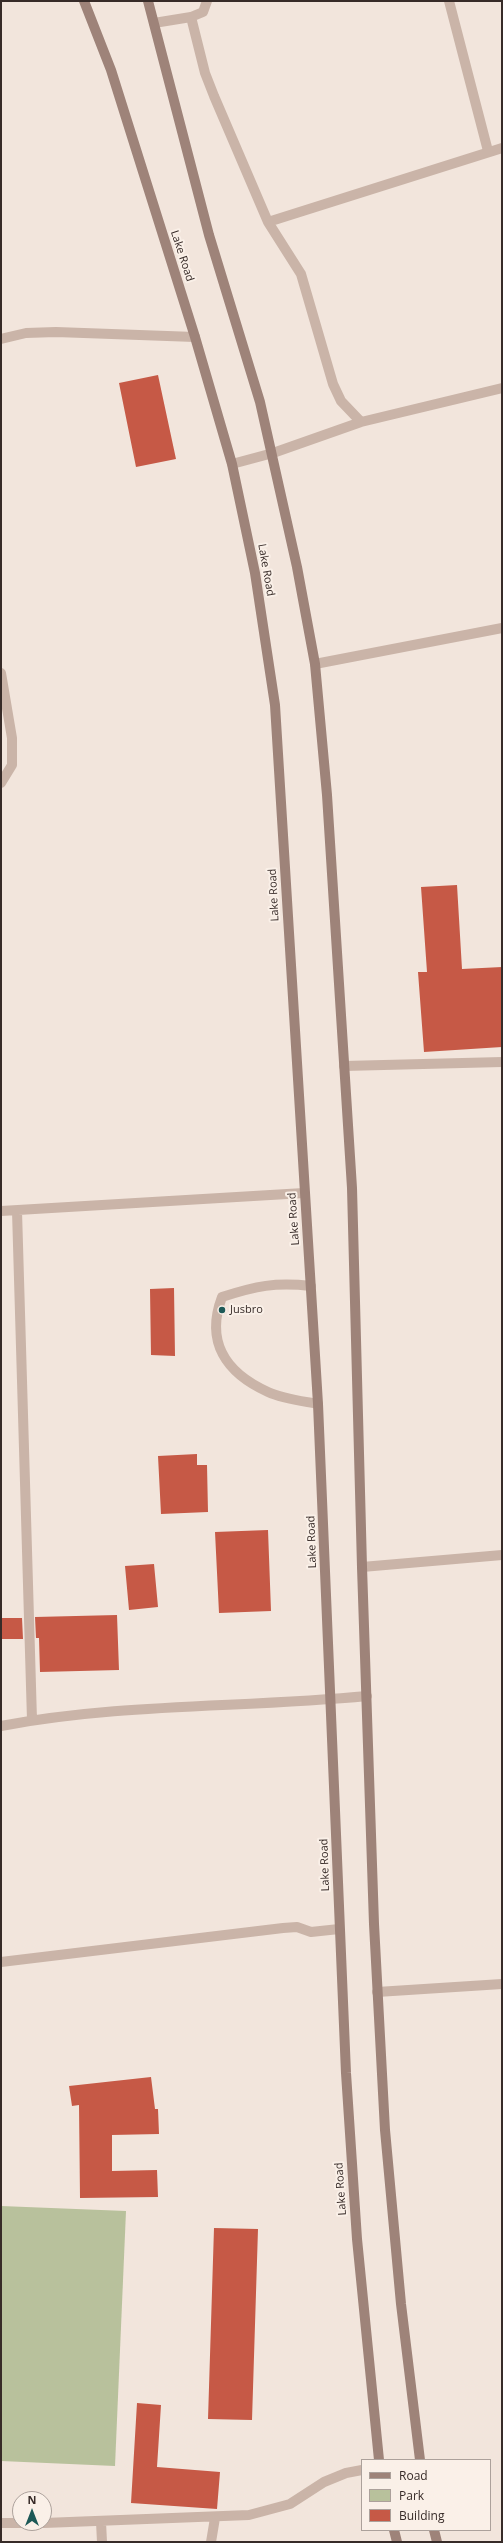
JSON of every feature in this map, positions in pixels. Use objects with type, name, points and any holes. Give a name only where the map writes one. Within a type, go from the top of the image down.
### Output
[{"type":"main road","name":"Lake Road","points":[[84,1],[111,70],[195,337],[232,464],[255,573],[275,705],[318,1404],[340,1930],[356,2239],[379,2459]]},
{"type":"main road","points":[[148,1],[209,235],[260,402],[273,453],[297,567],[315,664],[327,795],[356,1279],[366,1696],[377,1992],[385,2130],[401,2304],[420,2459]]},
{"type":"main road","points":[[394,2531],[397,2542]]},
{"type":"main road","points":[[434,2531],[436,2542]]},
{"type":"street","points":[[154,24],[191,17],[203,12],[207,1]]},
{"type":"street","points":[[449,1],[488,151]]},
{"type":"street","points":[[191,17],[205,73],[214,96],[268,222],[301,274],[333,384],[342,401],[360,422]]},
{"type":"street","points":[[268,222],[488,151],[502,148]]},
{"type":"street","points":[[1,340],[26,333],[56,332],[195,337]]},
{"type":"street","points":[[232,464],[273,453],[360,422],[502,388]]},
{"type":"street","points":[[315,664],[502,628]]},
{"type":"street","points":[[1,673],[12,738],[12,764],[1,783]]},
{"type":"street","points":[[344,1066],[502,1062]]},
{"type":"street","points":[[1,1211],[304,1193]]},
{"type":"street","points":[[17,1211],[32,1720]]},
{"type":"street","points":[[311,1286],[281,1283],[250,1288],[222,1297],[216,1312],[220,1353],[229,1365],[247,1380],[268,1392],[318,1404]]},
{"type":"street","points":[[362,1567],[502,1555]]},
{"type":"street","points":[[1,1726],[32,1720],[133,1710],[330,1700],[366,1696]]},
{"type":"street","points":[[1,1962],[283,1928],[297,1927],[311,1932],[340,1930]]},
{"type":"street","points":[[377,1992],[502,1984]]},
{"type":"street","points":[[52,2523],[215,2518],[249,2515],[290,2504],[324,2482],[346,2473],[361,2470]]},
{"type":"street","points":[[211,2542],[215,2518]]},
{"type":"street","points":[[101,2522],[102,2542]]},
{"type":"street","points":[[1,2523],[12,2523]]},
{"type":"green space","points":[[1,2206],[126,2211],[115,2466],[1,2461]]},
{"type":"building","points":[[158,375],[176,459],[136,467],[119,383]]},
{"type":"building","points":[[457,885],[462,969],[502,967],[502,1047],[424,1052],[418,972],[427,972],[421,887]]},
{"type":"building","points":[[174,1288],[175,1356],[151,1355],[150,1289]]},
{"type":"building","points":[[197,1454],[197,1465],[207,1465],[208,1512],[161,1514],[158,1456]]},
{"type":"building","points":[[268,1530],[271,1611],[219,1613],[215,1532]]},
{"type":"building","points":[[154,1564],[158,1607],[129,1610],[125,1566]]},
{"type":"building","points":[[117,1615],[119,1670],[40,1672],[39,1638],[36,1638],[35,1617]]},
{"type":"building","points":[[1,1618],[22,1618],[23,1639],[1,1639]]},
{"type":"building","points":[[151,2077],[155,2109],[158,2109],[159,2134],[112,2135],[112,2171],[157,2170],[158,2197],[80,2198],[79,2105],[72,2106],[69,2086]]},
{"type":"building","points":[[214,2228],[258,2229],[252,2420],[208,2419]]},
{"type":"building","points":[[137,2403],[161,2405],[157,2467],[220,2472],[217,2509],[131,2503]]},
{"type":"place","name":"Jusbro","points":[[222,1310]]}]
